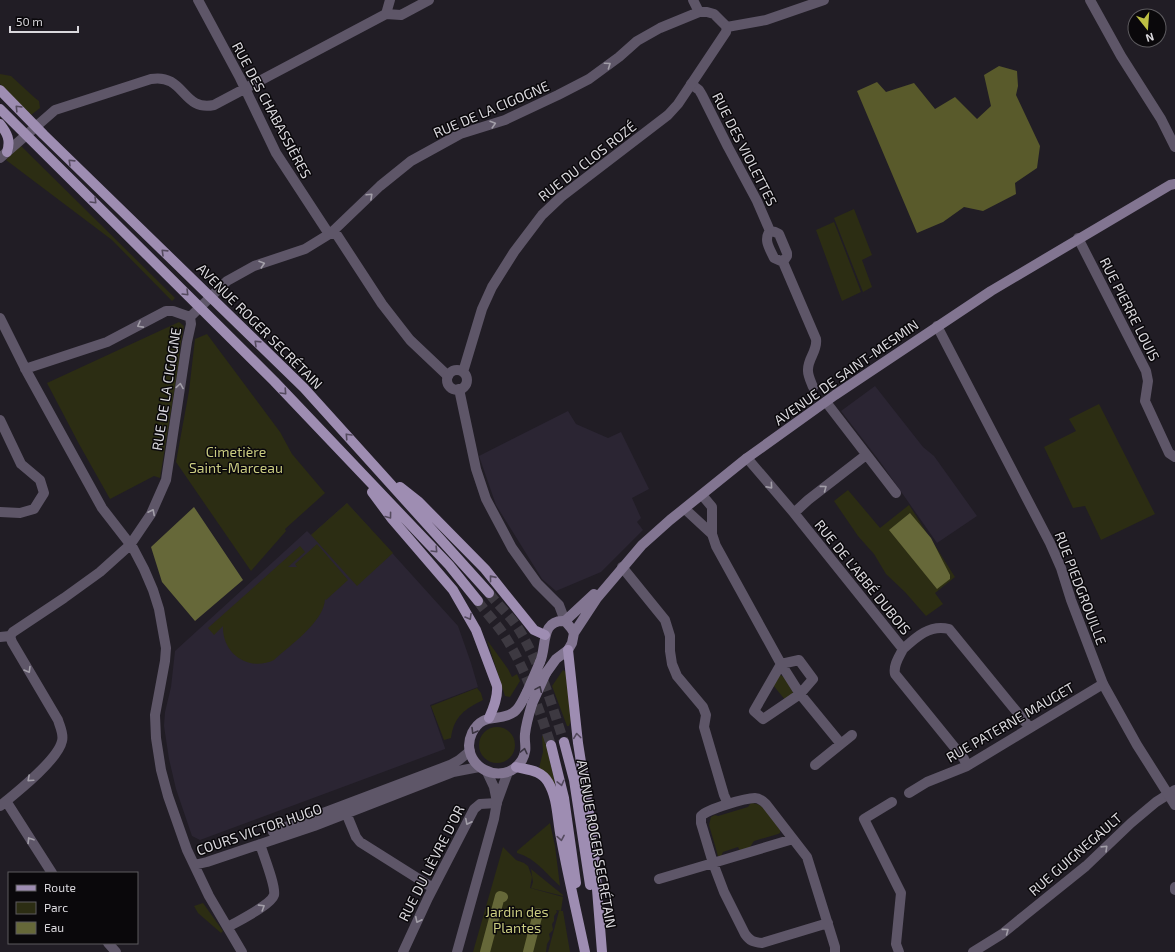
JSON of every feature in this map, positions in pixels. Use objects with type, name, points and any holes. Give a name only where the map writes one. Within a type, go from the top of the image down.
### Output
[{"type":"main road","name":"AVENUE ROGER SECRÉTAIN","points":[[0,90],[304,388],[488,593]]},
{"type":"main road","name":"AVENUE ROGER SECRÉTAIN","points":[[0,109],[274,381],[449,565],[478,601]]},
{"type":"main road","points":[[0,124],[7,134],[10,144],[4,155]]},
{"type":"main road","name":"AVENUE DE SAINT-MESMIN","points":[[512,769],[521,762],[526,749],[525,733],[532,704],[546,674],[556,659],[568,650],[574,633],[597,598],[642,545],[670,520],[747,458],[937,326],[1078,238],[1170,185],[1175,184]]},
{"type":"main road","points":[[350,462],[392,519],[453,590],[476,630],[497,686],[495,704],[489,718]]},
{"type":"main road","points":[[374,465],[419,502],[485,570],[534,630],[545,635]]},
{"type":"main road","points":[[585,952],[560,837],[556,808],[548,782],[542,775],[531,770],[512,769],[501,773],[483,769],[473,760],[469,742],[471,734],[482,722],[489,718],[507,716],[518,709],[544,654],[545,635],[551,625],[556,622],[565,621],[614,577]]},
{"type":"main road","points":[[565,621],[574,633]]},
{"type":"main road","points":[[568,650],[578,743],[593,839],[601,952]]},
{"type":"main road","name":"AVENUE ROGER SECRÉTAIN","points":[[564,742],[574,780],[601,952]]},
{"type":"main road","name":"AVENUE ROGER SECRÉTAIN","points":[[551,745],[564,798],[585,952]]},
{"type":"street","name":"RUE DES CHABASSIÈRES","points":[[198,0],[245,89],[276,153],[327,231],[338,235],[382,304],[410,340],[448,376]]},
{"type":"street","points":[[386,14],[390,0]]},
{"type":"street","points":[[4,155],[55,110],[155,78],[166,79],[173,82],[193,103],[208,106],[245,89],[386,14],[401,14],[429,0]]},
{"type":"street","points":[[694,0],[699,12],[714,14],[727,27],[766,20],[807,3],[824,0]]},
{"type":"street","points":[[1090,0],[1125,63],[1161,119],[1175,146]]},
{"type":"street","name":"RUE DE LA CIGOGNE","points":[[5,637],[100,572],[130,545],[151,514],[166,480],[191,324],[190,317],[227,281],[254,266],[305,248],[331,232],[380,186],[411,161],[460,134],[505,120],[589,79],[619,57],[637,41],[660,28],[699,12]]},
{"type":"street","name":"RUE DU CLOS ROZÉ","points":[[463,372],[482,309],[492,286],[514,252],[542,215],[561,197],[668,115],[726,32],[727,27]]},
{"type":"street","name":"RUE DES VIOLETTES","points":[[691,84],[699,90],[702,95],[728,147],[758,201],[770,231]]},
{"type":"street","name":"RUE DES VIOLETTES","points":[[770,231],[779,234],[782,240],[787,253],[783,262]]},
{"type":"street","name":"RUE DES VIOLETTES","points":[[770,231],[766,236],[766,240],[771,252],[774,258],[783,262],[816,339],[816,348],[808,369],[813,387]]},
{"type":"street","name":"RUE PIERRE LOUIS","points":[[1078,238],[1146,371],[1148,381],[1145,397],[1146,404],[1169,453],[1175,457]]},
{"type":"street","points":[[25,369],[106,342],[166,311],[174,311],[190,317]]},
{"type":"street","points":[[0,318],[4,338],[25,369],[102,508],[130,545],[144,569],[159,609],[166,648],[155,715],[156,742],[161,770],[168,796],[194,865],[209,896],[242,952]]},
{"type":"street","name":"RUE PIEDGROUILLE","points":[[937,326],[1050,543],[1061,568],[1071,600],[1103,684],[1137,745],[1172,792],[1175,805]]},
{"type":"street","points":[[454,370],[463,372],[466,378],[465,385],[459,389],[452,389],[447,380],[449,373],[454,370]]},
{"type":"street","points":[[459,389],[476,469],[486,499],[512,548],[537,583],[559,605],[565,621]]},
{"type":"street","points":[[826,402],[896,493]]},
{"type":"street","points":[[0,420],[21,464],[40,480],[44,493],[34,509],[20,513],[0,512]]},
{"type":"street","points":[[794,513],[808,500],[866,455]]},
{"type":"street","name":"RUE DE L'ABBÉ DUBOIS","points":[[747,458],[794,513],[903,649],[914,639],[927,631],[939,628],[949,629],[1030,728]]},
{"type":"street","points":[[702,495],[712,507],[712,534],[716,546],[781,664],[800,694],[841,744]]},
{"type":"street","points":[[685,509],[712,534]]},
{"type":"street","points":[[622,567],[665,620],[670,636],[672,664],[677,676],[703,707],[706,715],[704,727],[728,804]]},
{"type":"street","points":[[5,637],[12,642],[58,720],[62,733],[62,741],[53,760],[3,804],[51,872]]},
{"type":"street","points":[[903,649],[895,664],[895,674],[964,759],[967,766]]},
{"type":"street","points":[[799,660],[813,679],[800,694],[762,719],[754,711],[781,664],[799,660]]},
{"type":"street","name":"RUE PATERNE MAUGET","points":[[909,792],[927,782],[967,766],[1103,684]]},
{"type":"street","points":[[815,765],[852,735]]},
{"type":"street","name":"COURS VICTOR HUGO","points":[[194,865],[260,844],[345,810],[450,765],[470,751]]},
{"type":"street","points":[[483,769],[494,787],[497,803]]},
{"type":"street","name":"COURS VICTOR HUGO","points":[[194,865],[206,858],[453,772],[483,769]]},
{"type":"street","points":[[457,952],[494,819],[497,803],[512,769]]},
{"type":"street","name":"RUE GUIGNEGAULT","points":[[973,952],[1002,934],[1086,866],[1131,823],[1156,802],[1172,792]]},
{"type":"street","points":[[828,923],[762,943],[750,940],[745,934],[726,896],[713,863],[701,823],[701,816],[705,812],[728,804],[755,798],[763,801],[807,857],[828,923],[835,952]]},
{"type":"street","points":[[892,802],[864,819],[862,827],[901,893],[896,944],[899,952]]},
{"type":"street","name":"RUE DU LIÈVRE D'OR","points":[[403,952],[433,888],[476,806],[480,804],[497,803]]},
{"type":"street","points":[[345,810],[356,837],[360,842],[433,888]]},
{"type":"street","points":[[659,879],[793,839]]},
{"type":"street","points":[[228,927],[269,902],[274,896],[275,888],[260,844]]},
{"type":"street","points":[[109,944],[116,952]]},
{"type":"shaded area","points":[[999,66],[1017,71],[1018,86],[1016,95],[1040,146],[1037,168],[1015,183],[1016,194],[983,211],[964,207],[943,222],[917,233],[857,91],[877,82],[886,92],[914,83],[935,109],[955,97],[977,119],[991,106],[984,75]]},
{"type":"shaded area","points":[[875,386],[923,447],[934,456],[977,516],[937,543],[881,463],[841,411]]},
{"type":"shaded area","points":[[568,411],[576,424],[608,438],[621,432],[649,489],[632,498],[641,518],[637,522],[643,530],[601,572],[556,591],[542,579],[496,505],[479,456]]},
{"type":"shaded area","points":[[347,503],[458,626],[478,687],[430,705],[445,749],[200,840],[192,836],[176,789],[169,759],[164,726],[165,712],[171,687],[175,651],[307,531],[311,535]]},
{"type":"green space","points":[[0,74],[11,76],[39,101],[40,108],[31,115],[0,84]]},
{"type":"green space","points":[[20,145],[175,298],[172,301],[112,240],[6,160]]},
{"type":"green space","points":[[854,209],[872,255],[862,260],[872,287],[863,292],[834,218]]},
{"type":"green space","points":[[834,222],[861,292],[842,301],[816,230]]},
{"type":"green space","name":"Cimetière Saint-Marceau","points":[[179,322],[184,326],[160,478],[154,476],[110,499],[47,383]]},
{"type":"green space","name":"Cimetière Saint-Marceau","points":[[207,334],[280,432],[292,454],[325,493],[285,529],[286,531],[251,571],[176,462],[189,391],[195,339]]},
{"type":"green space","points":[[1099,404],[1155,514],[1101,540],[1085,506],[1073,508],[1044,447],[1076,431],[1069,419]]},
{"type":"green space","points":[[848,490],[880,528],[909,505],[955,577],[935,593],[943,604],[926,616],[905,592],[886,574],[874,554],[858,536],[834,501]]},
{"type":"green space","points":[[347,503],[393,553],[357,586],[311,535]]},
{"type":"green space","points":[[317,544],[348,580],[326,600],[325,599],[323,608],[313,624],[274,660],[255,664],[239,658],[227,645],[223,626],[214,635],[208,628],[300,546],[305,552],[288,567],[297,567],[295,564]]},
{"type":"green space","points":[[487,640],[512,677],[517,674],[520,681],[510,697],[505,696]]},
{"type":"green space","points":[[563,670],[566,672],[571,720],[569,726],[567,726],[552,686]]},
{"type":"green space","points":[[780,675],[784,677],[794,694],[786,701],[773,685]]},
{"type":"green space","points":[[477,688],[481,693],[483,700],[461,714],[452,730],[451,738],[444,740],[431,706]]},
{"type":"green space","points":[[501,727],[510,732],[514,738],[514,752],[510,758],[501,763],[493,763],[484,758],[480,752],[479,741],[484,732],[490,728]]},
{"type":"green space","points":[[542,736],[544,736],[556,787],[539,768],[543,752]]},
{"type":"green space","points":[[751,803],[765,809],[780,830],[780,833],[754,841],[748,850],[740,851],[738,847],[723,852],[721,856],[718,856],[709,825],[711,817],[748,807]]},
{"type":"green space","points":[[550,823],[555,846],[560,886],[530,859],[517,853],[517,851]]},
{"type":"green space","name":"Jardin des Plantes","points":[[503,847],[516,860],[528,866],[532,877],[530,888],[563,897],[561,911],[556,910],[557,912],[554,916],[554,921],[552,924],[553,930],[549,934],[550,939],[547,944],[546,952],[473,952]]},
{"type":"green space","points":[[531,869],[563,896],[531,888],[533,882]]},
{"type":"green space","points":[[203,903],[223,931],[221,933],[198,913],[194,906]]},
{"type":"green space","points":[[559,911],[563,911],[570,952],[548,952]]},
{"type":"water","points":[[194,507],[243,580],[195,621],[162,582],[151,547]]},
{"type":"water","points":[[910,513],[931,538],[950,575],[950,579],[937,589],[889,530]]},
{"type":"waterway","points":[[485,952],[500,896],[503,897]]},
{"type":"waterway","points":[[528,952],[538,913]]},
{"type":"tunnel","points":[[489,593],[515,624],[526,641],[539,669],[564,742]]},
{"type":"tunnel","points":[[478,601],[504,635],[519,661],[531,688],[551,745]]}]
